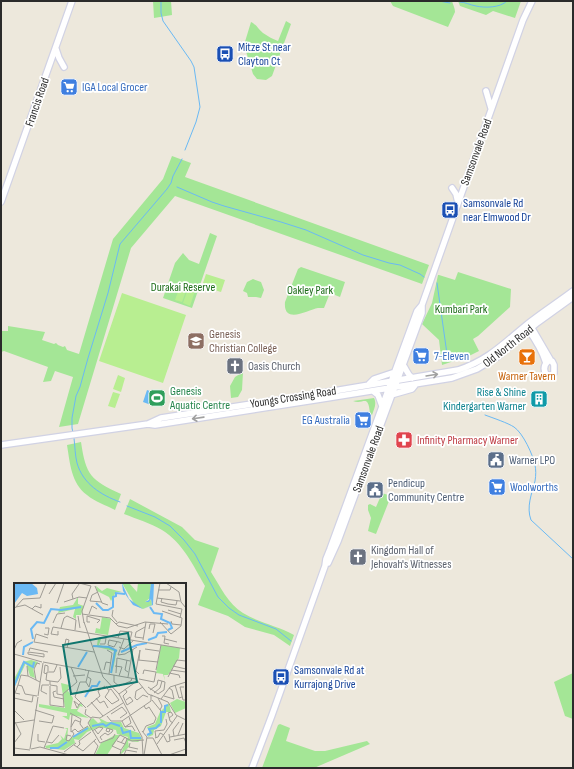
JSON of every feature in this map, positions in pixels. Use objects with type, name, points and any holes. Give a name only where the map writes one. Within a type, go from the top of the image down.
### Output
[{"type":"main road","name":"Francis Road","points":[[1,202],[72,1]]},
{"type":"main road","name":"Samsonvale Road","points":[[252,768],[325,566],[331,544],[382,406],[392,388],[395,372],[417,312],[422,305],[523,20],[532,1]]},
{"type":"main road","points":[[56,48],[64,68]]},
{"type":"main road","points":[[486,91],[492,108]]},
{"type":"main road","points":[[452,188],[456,194],[458,203]]},
{"type":"main road","name":"Old North Road","points":[[394,381],[453,372],[471,366],[499,349],[573,292]]},
{"type":"main road","name":"Old North Road","points":[[392,388],[446,379],[477,369],[501,354],[529,327],[573,298]]},
{"type":"main road","name":"Samsonvale Road","points":[[394,381],[403,365],[422,313],[422,305]]},
{"type":"main road","points":[[529,327],[548,362]]},
{"type":"main road","points":[[403,365],[406,368],[407,373],[412,378]]},
{"type":"main road","points":[[370,384],[374,379],[395,372]]},
{"type":"main road","name":"Youngs Crossing Road","points":[[148,424],[161,418],[394,381]]},
{"type":"main road","points":[[392,395],[412,389],[416,384]]},
{"type":"main road","name":"Samsonvale Road","points":[[325,566],[329,561],[338,541],[392,395],[392,388]]},
{"type":"main road","name":"Youngs Crossing Road","points":[[1,445],[148,424],[155,425],[177,422],[392,388]]},
{"type":"main road","points":[[373,390],[378,395],[382,406]]},
{"type":"green space","points":[[153,1],[171,1],[172,15],[154,18]]},
{"type":"green space","points":[[390,1],[452,1],[455,12],[448,27],[393,6]]},
{"type":"green space","points":[[458,1],[521,1],[515,18],[493,11],[486,15],[460,6]]},
{"type":"green space","points":[[286,21],[291,24],[272,76],[266,80],[257,79],[253,74],[244,45],[251,22],[255,24],[263,33],[278,41]]},
{"type":"green space","points":[[172,156],[191,163],[185,177],[429,265],[422,284],[175,196],[131,248],[78,424],[59,427],[73,377],[55,371],[51,381],[43,382],[48,367],[4,351],[1,352],[1,331],[8,331],[8,326],[45,332],[42,340],[54,344],[56,343],[63,347],[65,346],[67,350],[79,354],[113,239],[163,179]]},
{"type":"green space","name":"Durakai Reserve","points":[[210,233],[217,236],[192,308],[163,298],[175,263],[183,253],[189,260],[199,264]]},
{"type":"green space","name":"Oakley Park","points":[[301,267],[345,282],[340,297],[330,293],[324,308],[318,308],[292,315],[288,313],[285,309],[285,302],[298,269]]},
{"type":"green space","name":"Kumbari Park","points":[[458,272],[511,289],[510,307],[473,339],[479,351],[442,365],[439,340],[422,324],[432,303],[438,275],[455,280]]},
{"type":"green space","points":[[206,274],[225,280],[221,292],[202,286]]},
{"type":"green space","points":[[253,279],[261,282],[264,290],[261,298],[248,297],[247,293],[243,291],[247,282]]},
{"type":"green space","points":[[180,286],[187,288],[182,302],[175,300]]},
{"type":"green space","points":[[188,289],[195,291],[190,306],[183,303]]},
{"type":"green space","points":[[122,293],[186,315],[163,383],[99,361]]},
{"type":"green space","points":[[243,372],[242,390],[238,397],[231,398],[230,386],[235,377]]},
{"type":"green space","points":[[118,375],[125,378],[121,392],[113,389]]},
{"type":"green space","points":[[113,392],[120,394],[115,408],[108,406]]},
{"type":"green space","points":[[374,398],[375,404],[372,415],[370,414],[367,402],[353,401]]},
{"type":"green space","points":[[81,442],[85,462],[92,476],[103,485],[121,494],[115,510],[97,502],[90,497],[82,490],[74,479],[70,466],[67,445]]},
{"type":"green space","points":[[382,493],[391,496],[376,534],[368,531],[371,518],[368,505],[370,504],[376,507]]},
{"type":"green space","points":[[130,499],[182,527],[195,540],[219,548],[211,572],[225,594],[233,605],[243,613],[294,635],[290,646],[274,635],[245,627],[228,616],[198,605],[205,586],[192,562],[176,541],[162,530],[124,514]]},
{"type":"green space","points":[[573,673],[573,719],[565,716],[554,682]]},
{"type":"green space","points":[[280,724],[290,728],[286,741],[315,751],[325,751],[367,741],[370,744],[314,768],[262,768],[278,725]]},
{"type":"water","points":[[147,390],[155,393],[151,405],[143,402]]},
{"type":"waterway","points":[[161,1],[163,21],[194,67],[200,107],[185,150]]},
{"type":"waterway","points":[[439,1],[450,3]]},
{"type":"waterway","points":[[460,2],[488,7],[500,5],[507,1]]},
{"type":"waterway","points":[[73,433],[72,418],[76,396],[108,293],[120,244],[167,189],[182,159]]},
{"type":"waterway","points":[[177,187],[212,202],[306,230],[363,255],[400,265],[424,277]]},
{"type":"waterway","points":[[437,283],[448,361]]},
{"type":"waterway","points":[[485,415],[514,427],[524,439],[536,469],[535,481],[529,505],[531,520],[573,559]]},
{"type":"waterway","points":[[74,438],[77,463],[88,483],[106,496],[120,502]]},
{"type":"waterway","points":[[127,506],[155,517],[170,526],[195,554],[218,597],[229,608],[239,615],[276,629],[291,641]]},
{"type":"place","name":"Mitze St near Clayton Ct","points":[[225,54]]},
{"type":"place","name":"IGA Local Grocer","points":[[69,87]]},
{"type":"place","name":"Samsonvale Rd near Elmwood Dr","points":[[450,210]]},
{"type":"place","name":"Genesis Christian College","points":[[196,341]]},
{"type":"place","name":"7-Eleven","points":[[421,356]]},
{"type":"place","name":"Warner Tavern","points":[[527,357]]},
{"type":"place","name":"Oasis Church","points":[[235,366]]},
{"type":"place","name":"Genesis Aquatic Centre","points":[[157,398]]},
{"type":"place","name":"Rise & Shine Kindergarten Warner","points":[[539,399]]},
{"type":"place","name":"EG Australia","points":[[363,420]]},
{"type":"place","name":"Infinity Pharmacy Warner","points":[[404,440]]},
{"type":"place","name":"Warner LPO","points":[[496,460]]},
{"type":"place","name":"Woolworths","points":[[497,487]]},
{"type":"place","name":"Pendicup Community Centre","points":[[375,490]]},
{"type":"place","name":"Kingdom Hall of Jehovah's Witnesses","points":[[358,557]]},
{"type":"place","name":"Samsonvale Rd at Kurrajong Drive","points":[[281,677]]}]
